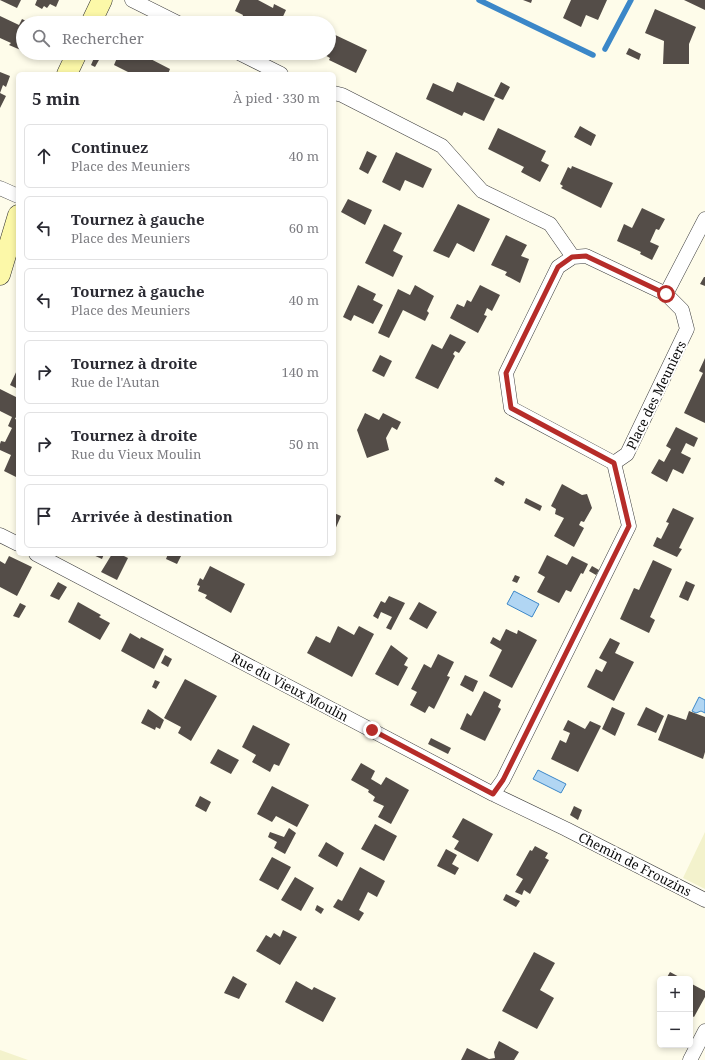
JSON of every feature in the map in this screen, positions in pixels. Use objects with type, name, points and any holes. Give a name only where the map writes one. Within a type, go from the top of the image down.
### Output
[{"type":"main road","points":[[94,16],[102,0]]},
{"type":"main road","points":[[68,72],[74,60]]},
{"type":"main road","points":[[0,275],[15,237]]},
{"type":"street","points":[[132,0],[164,16]]},
{"type":"street","points":[[253,60],[277,72]]},
{"type":"street","points":[[336,94],[442,146],[482,191],[550,224],[572,257],[558,267],[506,373],[511,408],[614,463],[629,526],[503,780],[493,794]]},
{"type":"street","points":[[0,188],[16,195]]},
{"type":"street","points":[[666,294],[705,218]]},
{"type":"street","name":"Place des Meuniers","points":[[572,257],[586,256],[666,294],[682,310],[688,329],[627,454],[614,463]]},
{"type":"street","points":[[0,535],[16,543]]},
{"type":"street","name":"Rue du Vieux Moulin","points":[[40,556],[493,794],[566,828]]},
{"type":"street","name":"Chemin de Frouzins","points":[[566,828],[705,900]]},
{"type":"street","points":[[690,1060],[705,1031]]},
{"type":"green space","points":[[705,832],[705,889],[683,878]]},
{"type":"green space","points":[[0,1050],[28,1060],[0,1060]]},
{"type":"water","points":[[514,591],[539,604],[532,617],[507,604]]},
{"type":"water","points":[[699,697],[705,700],[705,713],[701,711],[696,713],[692,711]]},
{"type":"water","points":[[538,770],[566,784],[561,793],[533,779]]},
{"type":"building","points":[[0,0],[21,0],[17,8]]},
{"type":"building","points":[[37,0],[59,0],[56,7],[50,4],[47,8],[44,6],[42,9],[35,5]]},
{"type":"building","points":[[240,0],[258,0],[273,8],[274,4],[286,10],[283,16],[243,16],[235,11]]},
{"type":"building","points":[[523,0],[532,0],[531,3]]},
{"type":"building","points":[[571,0],[607,0],[598,20],[586,15],[581,27],[563,18]]},
{"type":"building","points":[[684,0],[705,0],[705,10]]},
{"type":"building","points":[[655,9],[696,27],[689,44],[689,64],[663,64],[664,41],[645,33]]},
{"type":"building","points":[[0,16],[16,24],[16,48],[9,45],[11,43],[0,38]]},
{"type":"building","points":[[336,35],[367,50],[356,73],[329,60],[336,60]]},
{"type":"building","points":[[629,48],[641,54],[639,60],[626,54]]},
{"type":"building","points":[[93,60],[99,60],[95,67],[91,65]]},
{"type":"building","points":[[116,60],[153,60],[170,69],[169,72],[128,72],[114,65]]},
{"type":"building","points":[[0,72],[10,76],[6,87],[3,85],[0,93]]},
{"type":"building","points":[[457,82],[495,99],[484,121],[464,112],[462,116],[426,99],[433,83],[453,92]]},
{"type":"building","points":[[501,82],[510,87],[503,100],[494,96]]},
{"type":"building","points":[[0,93],[6,96],[0,108]]},
{"type":"building","points":[[580,126],[596,135],[591,146],[574,137]]},
{"type":"building","points":[[498,128],[546,151],[541,161],[549,165],[540,182],[521,172],[524,167],[488,149]]},
{"type":"building","points":[[367,151],[377,156],[368,174],[359,169]]},
{"type":"building","points":[[396,152],[432,169],[423,188],[405,180],[400,191],[382,182]]},
{"type":"building","points":[[572,166],[613,183],[601,208],[561,188],[563,186],[560,184],[568,167],[571,169]]},
{"type":"building","points":[[348,199],[372,210],[365,225],[341,212]]},
{"type":"building","points":[[458,204],[490,219],[474,252],[457,243],[449,258],[433,251]]},
{"type":"building","points":[[642,208],[665,219],[659,230],[656,229],[650,242],[659,246],[652,260],[640,254],[641,252],[617,241],[624,224],[632,228]]},
{"type":"building","points":[[384,224],[402,233],[393,251],[403,256],[393,277],[365,263]]},
{"type":"building","points":[[506,235],[527,245],[521,256],[529,259],[520,283],[505,275],[507,272],[491,265]]},
{"type":"building","points":[[705,277],[705,286],[700,284]]},
{"type":"building","points":[[358,285],[376,294],[373,300],[383,305],[373,324],[354,315],[351,321],[343,317]]},
{"type":"building","points":[[415,285],[434,296],[427,311],[429,313],[425,321],[403,310],[389,338],[378,333],[398,289],[410,295]]},
{"type":"building","points":[[480,285],[500,295],[492,311],[487,308],[484,315],[487,316],[478,333],[450,318],[457,304],[464,307],[467,300],[471,302]]},
{"type":"building","points":[[450,334],[466,342],[459,353],[455,351],[453,354],[455,356],[438,389],[415,378],[432,344],[442,349]]},
{"type":"building","points":[[380,355],[392,361],[384,377],[372,371]]},
{"type":"building","points":[[705,358],[705,423],[684,413],[703,373],[699,371]]},
{"type":"building","points":[[16,372],[16,388],[10,385]]},
{"type":"building","points":[[0,389],[16,397],[16,477],[4,471],[11,455],[0,450],[1,441],[5,442],[12,428],[8,426],[12,417],[0,411]]},
{"type":"building","points":[[365,413],[379,420],[383,413],[401,422],[397,430],[392,427],[386,438],[389,450],[367,458],[357,430]]},
{"type":"building","points":[[676,427],[698,438],[694,447],[686,443],[681,453],[691,458],[683,474],[673,469],[667,482],[651,473],[659,459],[664,462],[671,449],[666,446]]},
{"type":"building","points":[[496,477],[505,482],[503,486],[494,481]]},
{"type":"building","points":[[562,484],[582,495],[587,494],[592,508],[584,522],[581,521],[579,525],[584,528],[574,547],[554,536],[564,518],[555,514],[556,509],[551,506]]},
{"type":"building","points":[[526,498],[542,506],[540,511],[524,503]]},
{"type":"building","points":[[673,508],[694,518],[679,548],[682,549],[677,557],[653,546],[657,537],[661,539],[669,523],[666,522]]},
{"type":"building","points":[[336,514],[341,516],[336,527]]},
{"type":"building","points":[[547,555],[567,565],[572,556],[588,564],[583,574],[581,573],[571,592],[566,590],[559,603],[537,592],[545,577],[538,573]]},
{"type":"building","points":[[9,556],[32,567],[17,596],[0,587],[0,561],[5,564]]},
{"type":"building","points":[[95,556],[103,556],[102,559]]},
{"type":"building","points":[[111,556],[124,556],[128,558],[117,580],[101,572]]},
{"type":"building","points":[[167,556],[181,556],[177,564],[166,559]]},
{"type":"building","points":[[653,560],[672,569],[650,617],[655,620],[649,633],[620,619],[634,588],[639,590]]},
{"type":"building","points":[[210,566],[245,584],[231,613],[205,598],[207,595],[198,591],[200,586],[197,585],[200,578],[203,580]]},
{"type":"building","points":[[592,566],[599,570],[596,575],[589,571]]},
{"type":"building","points":[[515,575],[520,577],[517,583],[512,581]]},
{"type":"building","points":[[686,581],[695,585],[688,601],[679,597]]},
{"type":"building","points":[[58,582],[67,587],[59,600],[50,596]]},
{"type":"building","points":[[389,596],[405,603],[391,630],[386,628],[392,617],[381,612],[378,619],[373,616],[381,601],[385,603]]},
{"type":"building","points":[[78,602],[101,615],[99,617],[110,623],[100,640],[68,622]]},
{"type":"building","points":[[419,602],[437,612],[427,629],[409,619]]},
{"type":"building","points":[[20,603],[26,606],[19,618],[13,616]]},
{"type":"building","points":[[338,626],[354,635],[359,626],[374,634],[352,677],[307,653],[316,636],[330,643]]},
{"type":"building","points":[[506,629],[517,634],[518,630],[537,640],[512,688],[489,676],[502,650],[490,643],[493,637],[500,641]]},
{"type":"building","points":[[130,633],[164,649],[154,669],[121,651]]},
{"type":"building","points":[[610,638],[620,643],[615,653],[634,662],[614,701],[587,687],[596,669],[602,672],[607,662],[599,658]]},
{"type":"building","points":[[391,645],[408,658],[404,665],[408,667],[398,686],[375,674]]},
{"type":"building","points":[[438,654],[454,662],[447,676],[450,677],[434,709],[429,706],[425,713],[410,705],[417,692],[411,689],[424,664],[431,668]]},
{"type":"building","points":[[165,655],[172,659],[168,667],[161,663]]},
{"type":"building","points":[[465,675],[478,681],[473,692],[460,685]]},
{"type":"building","points":[[185,679],[217,696],[191,741],[178,733],[181,727],[164,718]]},
{"type":"building","points":[[155,680],[160,682],[156,689],[152,687]]},
{"type":"building","points":[[484,691],[501,700],[498,707],[501,709],[485,741],[460,729],[467,713],[471,716]]},
{"type":"building","points":[[612,707],[625,713],[615,736],[602,729]]},
{"type":"building","points":[[646,707],[664,716],[656,733],[637,725]]},
{"type":"building","points":[[148,709],[164,720],[160,729],[156,727],[155,730],[141,723]]},
{"type":"building","points":[[689,711],[705,717],[705,752],[703,759],[658,740],[668,714],[686,720]]},
{"type":"building","points":[[568,720],[585,729],[590,721],[601,726],[578,772],[551,759],[560,740],[566,743],[570,733],[563,730]]},
{"type":"building","points":[[253,725],[290,744],[279,766],[274,764],[270,772],[252,762],[256,755],[242,747]]},
{"type":"building","points":[[431,738],[451,748],[448,754],[428,744]]},
{"type":"building","points":[[218,749],[239,760],[231,774],[210,763]]},
{"type":"building","points":[[361,763],[375,771],[371,779],[381,785],[386,777],[409,790],[391,824],[378,817],[384,806],[373,801],[375,797],[368,792],[369,790],[351,780]]},
{"type":"building","points":[[272,786],[309,805],[297,827],[276,816],[272,822],[257,814]]},
{"type":"building","points":[[200,796],[211,802],[206,812],[195,806]]},
{"type":"building","points":[[574,806],[582,810],[578,820],[570,815]]},
{"type":"building","points":[[463,818],[493,834],[478,862],[454,849],[459,841],[452,837]]},
{"type":"building","points":[[375,824],[397,836],[384,861],[361,849]]},
{"type":"building","points":[[289,828],[296,833],[285,854],[274,848],[277,842],[268,837],[270,832],[284,837]]},
{"type":"building","points":[[326,842],[344,853],[337,867],[318,856]]},
{"type":"building","points":[[535,846],[548,853],[545,858],[549,860],[530,894],[524,890],[522,895],[515,892],[523,879],[516,875],[530,850],[532,851]]},
{"type":"building","points":[[446,849],[457,855],[452,864],[459,868],[455,875],[437,866]]},
{"type":"building","points":[[272,857],[291,867],[278,890],[259,880]]},
{"type":"building","points":[[360,867],[385,881],[377,897],[368,892],[359,910],[364,913],[359,921],[333,907],[338,899],[342,901]]},
{"type":"building","points":[[295,877],[314,888],[301,911],[281,900]]},
{"type":"building","points":[[506,894],[520,901],[516,907],[503,900]]},
{"type":"building","points":[[317,905],[324,909],[321,914],[315,910]]},
{"type":"building","points":[[283,930],[297,937],[280,965],[256,951],[266,935],[271,938],[274,933],[280,937]]},
{"type":"building","points":[[534,952],[555,963],[540,990],[554,998],[537,1029],[502,1011]]},
{"type":"building","points":[[670,972],[677,976],[668,976]]},
{"type":"building","points":[[233,976],[247,984],[239,999],[224,993]]},
{"type":"building","points":[[296,981],[312,990],[314,987],[336,998],[323,1022],[285,1002]]},
{"type":"building","points":[[693,985],[705,991],[705,997],[694,1017]]},
{"type":"building","points":[[499,1041],[519,1052],[514,1060],[461,1060],[467,1048],[489,1059],[495,1058],[494,1052]]},
{"type":"waterway","points":[[479,0],[593,55]]},
{"type":"waterway","points":[[605,49],[631,0]]},
{"type":"route","points":[[372,730],[493,794],[503,780],[629,526],[614,463],[511,408],[506,373],[558,267],[572,257],[586,256],[666,294]]}]
